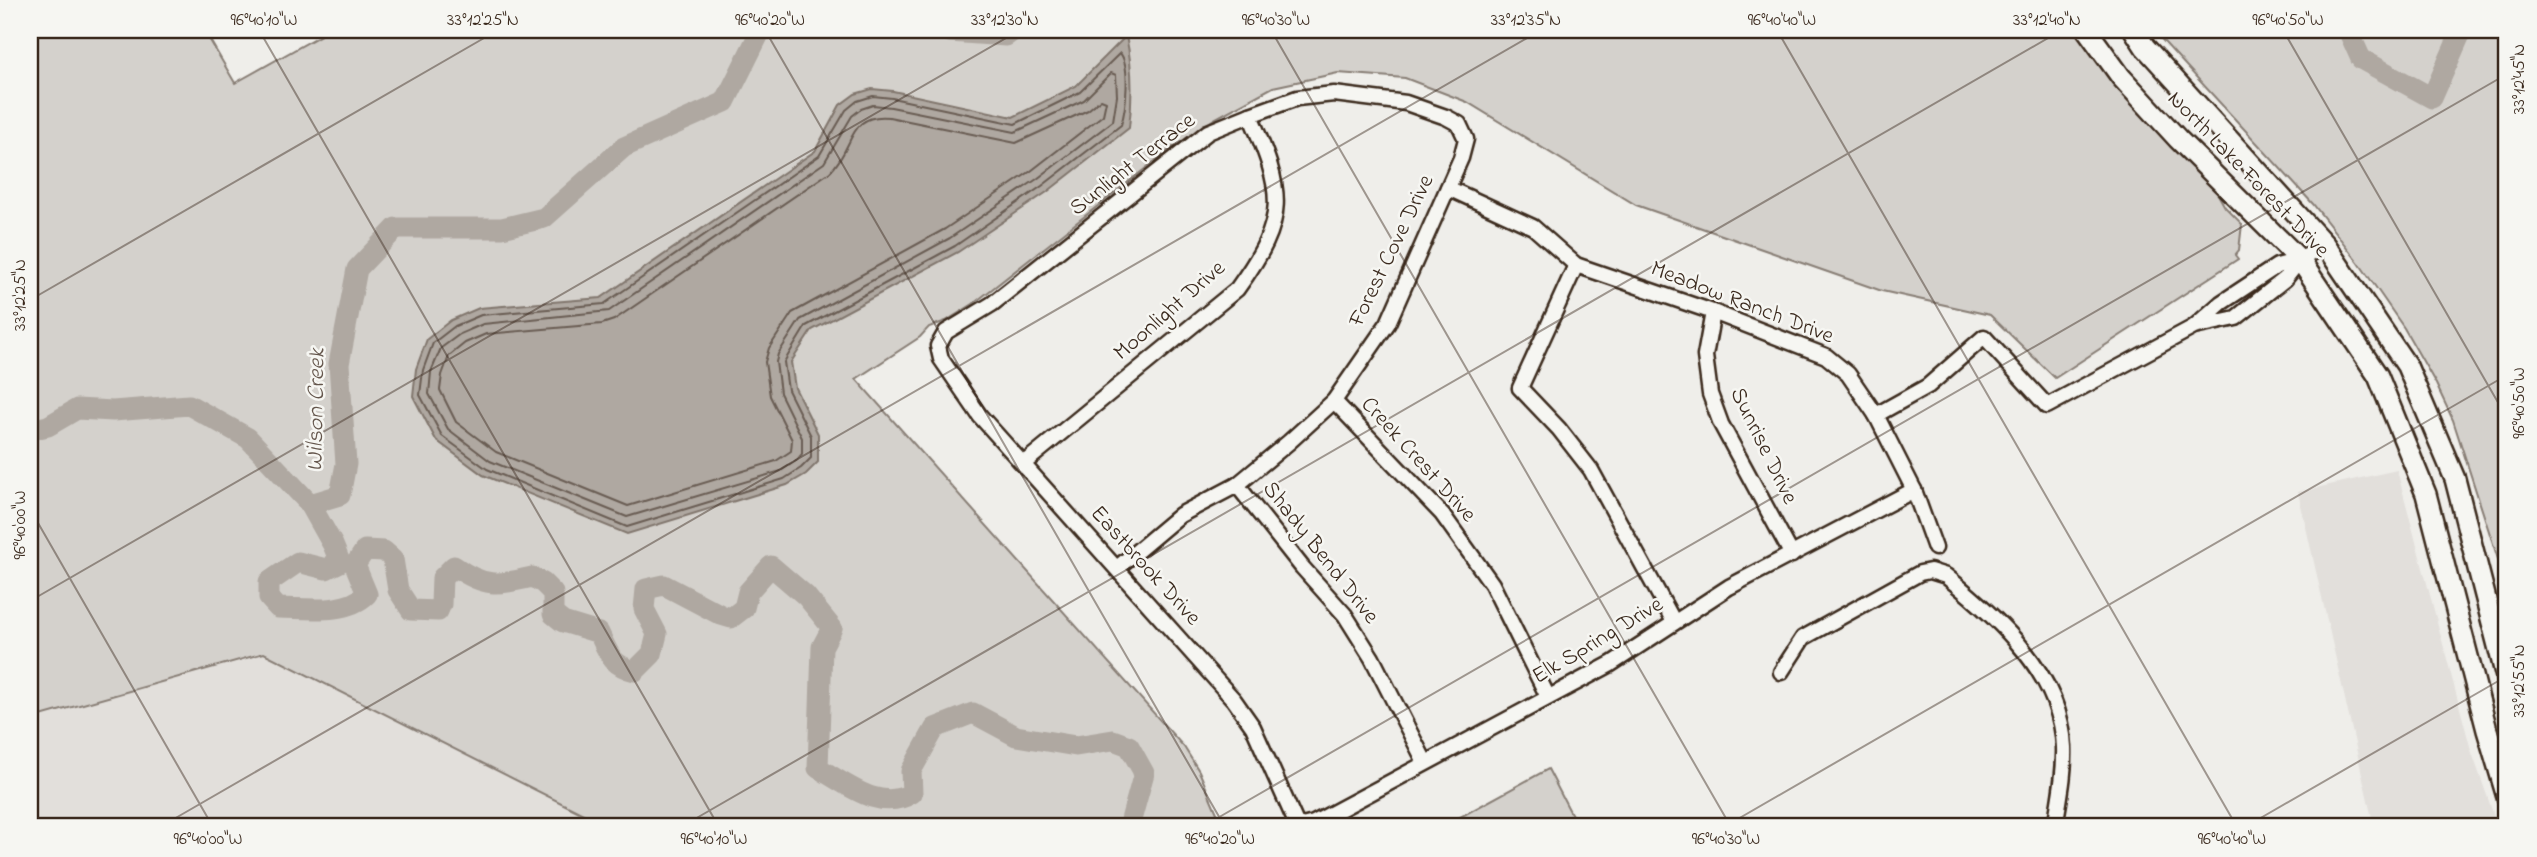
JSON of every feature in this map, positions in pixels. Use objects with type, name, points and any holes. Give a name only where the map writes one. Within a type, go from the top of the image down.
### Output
[{"type":"main road","name":"North Lake Forest Drive","points":[[2087,30],[2129,86],[2178,139],[2300,260],[2378,376],[2426,494],[2507,797]]},
{"type":"main road","name":"North Lake Forest Drive","points":[[2134,30],[2145,47],[2325,245],[2407,366],[2455,479],[2506,675]]},
{"type":"main road","points":[[2473,677],[2506,675]]},
{"type":"street","name":"Sunlight Terrace","points":[[938,346],[946,332],[992,304],[1208,132],[1297,98],[1334,94],[1406,103],[1446,117],[1459,124],[1464,131]]},
{"type":"street","name":"Moonlight Drive","points":[[1023,464],[1237,289],[1258,259],[1273,229],[1276,198],[1273,174],[1251,115]]},
{"type":"street","name":"Forest Cove Drive","points":[[1117,568],[1181,515],[1237,485],[1335,401],[1388,323],[1461,158],[1466,139],[1464,131]]},
{"type":"street","name":"Meadow Ranch Drive","points":[[1448,188],[1533,227],[1576,265],[1713,312],[1826,356],[1847,374],[1876,415],[1914,490],[1935,548]]},
{"type":"street","points":[[1876,415],[1928,386],[1984,337],[2047,406],[2194,327],[2221,303],[2277,267],[2300,260],[2325,245]]},
{"type":"street","points":[[2194,327],[2236,318],[2285,279],[2300,260]]},
{"type":"street","points":[[1576,265],[1520,388],[1559,429],[1591,470],[1674,622]]},
{"type":"street","name":"Sunrise Drive","points":[[1713,312],[1705,356],[1710,394],[1721,424],[1793,555]]},
{"type":"street","name":"Eastbrook Drive","points":[[938,346],[941,359],[980,415],[1240,709],[1253,727],[1292,817],[1302,826]]},
{"type":"street","name":"Creek Crest Drive","points":[[1335,401],[1441,514],[1492,584],[1548,697]]},
{"type":"street","name":"Shady Bend Drive","points":[[1237,485],[1302,567],[1345,615],[1372,657],[1425,762]]},
{"type":"street","name":"Elk Spring Drive","points":[[1302,826],[1314,823],[1611,664],[1729,587],[1914,490]]},
{"type":"street","points":[[1781,672],[1803,638],[1920,573],[1930,571],[1946,576],[2025,651],[2052,695],[2064,745],[2055,827]]},
{"type":"shaded area","points":[[30,30],[204,30],[235,83],[330,30],[2081,30],[2206,173],[2225,207],[2242,224],[2239,250],[2235,255],[2238,259],[2055,378],[1990,315],[1882,291],[1636,205],[1467,102],[1405,78],[1338,73],[1273,87],[1214,119],[1169,150],[973,304],[946,321],[929,327],[920,337],[856,379],[1184,747],[1199,771],[1223,827],[609,827],[264,653],[30,719]]},
{"type":"shaded area","points":[[2153,30],[2507,30],[2507,587],[2453,420],[2404,328],[2359,263],[2313,204]]},
{"type":"shaded area","points":[[2397,470],[2471,750],[2498,827],[2374,827],[2298,492]]},
{"type":"shaded area","points":[[264,653],[609,827],[30,827],[30,719]]},
{"type":"shaded area","points":[[1548,769],[1578,827],[1442,827]]},
{"type":"water","points":[[1126,36],[1132,82],[1129,128],[1047,192],[958,252],[812,330],[791,362],[795,388],[818,434],[818,462],[806,474],[787,485],[627,534],[483,475],[436,440],[413,396],[416,369],[427,339],[451,320],[479,308],[601,298],[815,151],[840,105],[855,94],[872,89],[893,91],[1013,117],[1076,86]]},
{"type":"waterway","name":"Wilson Creek","points":[[30,430],[48,426],[77,409],[113,411],[189,405],[248,438],[310,504],[340,495],[346,464],[339,364],[357,269],[396,228],[502,228],[544,218],[624,147],[725,102],[761,30]]},
{"type":"waterway","name":"Wilson Creek","points":[[947,30],[1006,36],[1014,30]]},
{"type":"waterway","name":"Wilson Creek","points":[[2348,30],[2361,59],[2432,98],[2462,30]]},
{"type":"waterway","points":[[310,504],[340,562],[326,569],[298,562],[269,582],[269,598],[278,608],[337,608],[358,601],[367,594],[355,565],[365,550],[384,551],[393,559],[398,590],[411,610],[438,611],[441,604],[442,578],[454,566],[474,578],[492,583],[532,577],[553,593],[553,614],[563,622],[599,633],[608,653],[616,662],[635,671],[652,654],[657,634],[644,609],[646,589],[664,585],[731,618],[744,608],[748,592],[771,566],[806,596],[832,628],[822,647],[818,768],[864,794],[888,800],[900,798],[912,793],[911,771],[935,728],[973,713],[1016,736],[1076,746],[1113,740],[1129,746],[1144,773],[1129,827]]}]
